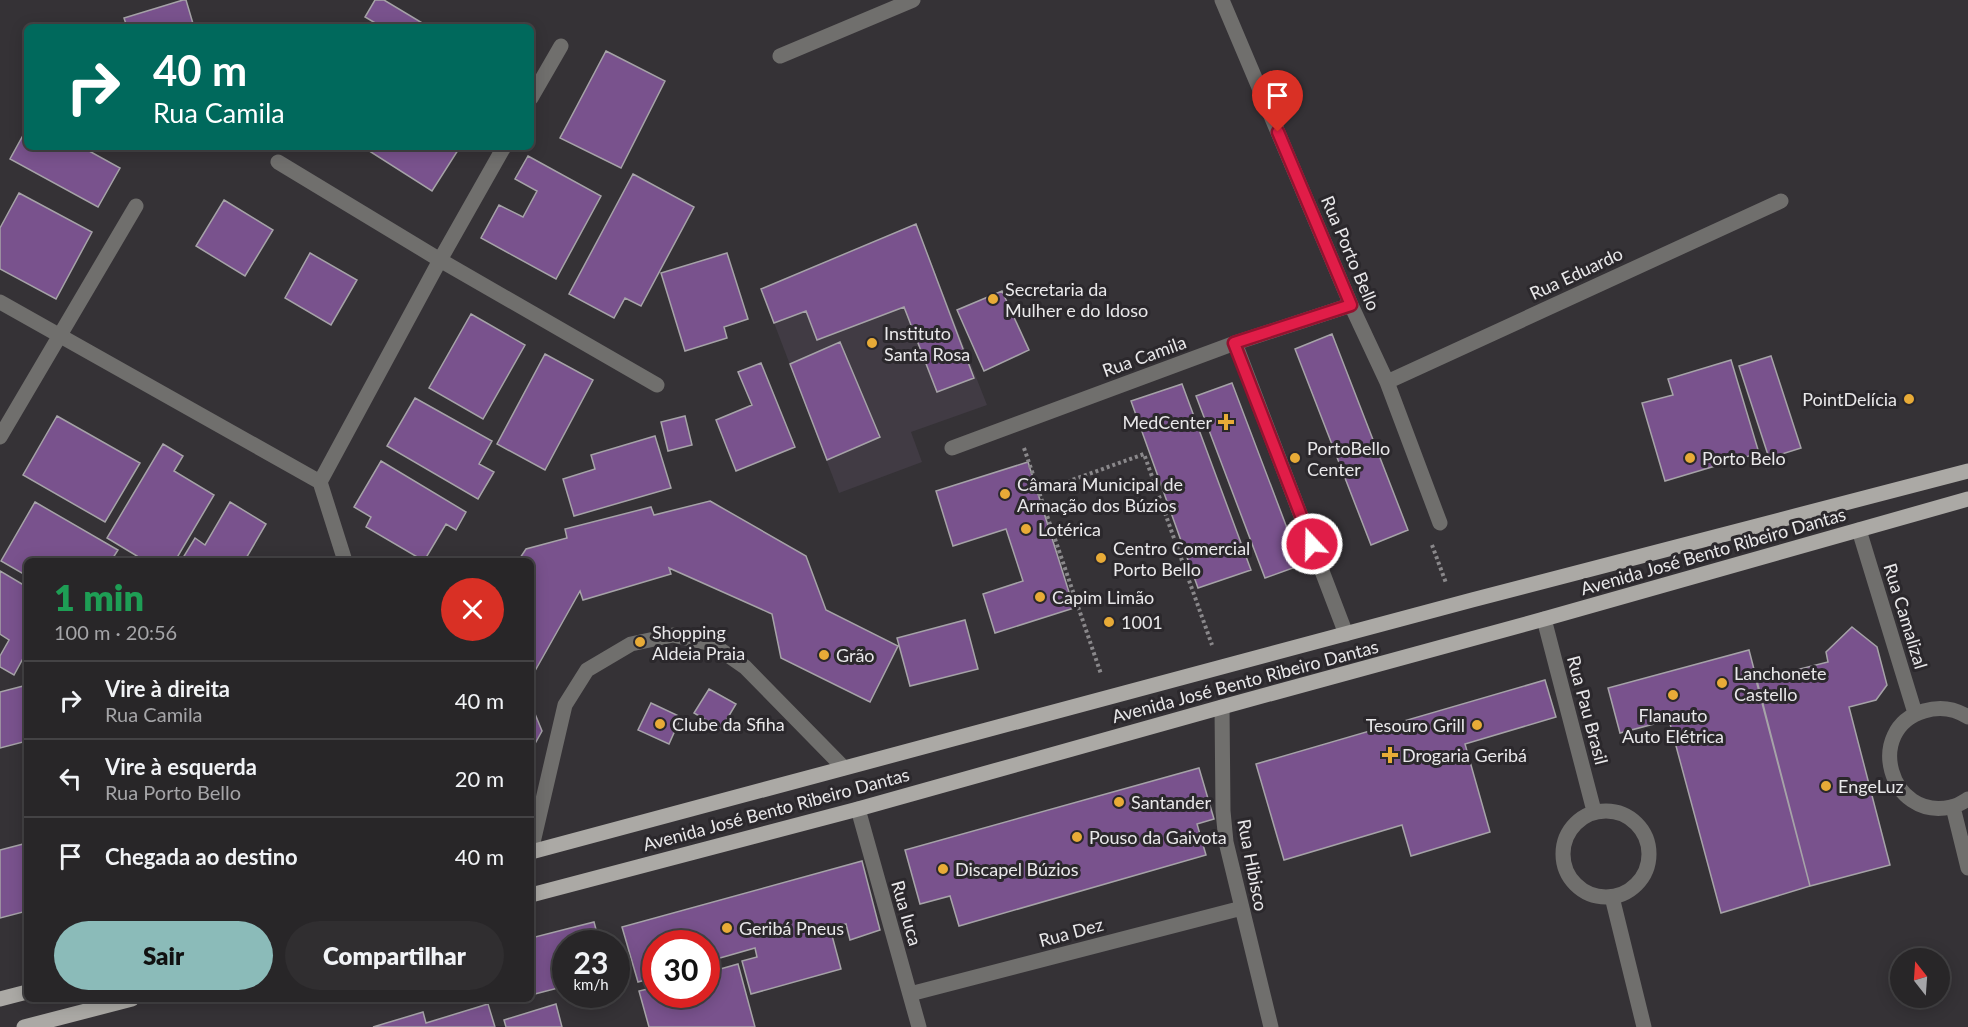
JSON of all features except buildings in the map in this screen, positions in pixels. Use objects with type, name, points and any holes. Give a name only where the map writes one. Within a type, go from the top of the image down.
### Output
[{"type":"main road","name":"Avenida José Bento Ribeiro Dantas","points":[[534,851],[1220,667],[1968,471]]},
{"type":"main road","name":"Avenida José Bento Ribeiro Dantas","points":[[534,894],[858,809],[1968,499]]},
{"type":"main road","points":[[0,999],[24,993]]},
{"type":"main road","points":[[24,1027],[120,1002]]},
{"type":"street","points":[[780,56],[913,0]]},
{"type":"street","name":"Rua Porto Bello","points":[[1225,1],[1351,305],[1386,382],[1440,523]]},
{"type":"street","points":[[534,93],[561,46]]},
{"type":"street","points":[[320,482],[502,150]]},
{"type":"street","points":[[278,162],[440,260],[657,385]]},
{"type":"street","name":"Rua Eduardo","points":[[1386,382],[1781,201]]},
{"type":"street","points":[[0,437],[136,206]]},
{"type":"street","points":[[0,302],[320,482],[344,558]]},
{"type":"street","name":"Rua Camila","points":[[952,447],[1234,343],[1351,305]]},
{"type":"street","points":[[1234,343],[1346,634]]},
{"type":"street","name":"Rua Camalizal","points":[[1859,530],[1915,713]]},
{"type":"street","name":"Rua Pau Brasil","points":[[1544,619],[1594,811]]},
{"type":"street","points":[[534,839],[565,705],[587,670],[631,644],[673,635],[712,644],[746,667],[844,768]]},
{"type":"street","name":"Rua Hibisco","points":[[1222,707],[1223,811],[1226,842],[1271,1027]]},
{"type":"street","points":[[1968,717],[1957,710],[1935,707],[1915,713],[1901,725],[1892,741],[1889,759],[1892,777],[1902,792],[1917,804],[1934,808],[1953,807],[1968,799]]},
{"type":"street","points":[[1953,807],[1968,868]]},
{"type":"street","name":"Rua Iuca","points":[[858,809],[919,1027]]},
{"type":"street","points":[[1594,811],[1614,811],[1633,819],[1646,835],[1650,855],[1644,874],[1631,889],[1612,897],[1593,895],[1575,884],[1563,866],[1563,845],[1572,826],[1594,811]]},
{"type":"street","points":[[1612,897],[1644,1027]]},
{"type":"street","name":"Rua Dez","points":[[910,994],[1242,908]]},
{"type":"path","points":[[1017,424],[1109,697]]},
{"type":"path","points":[[1040,492],[1144,454],[1220,667]]},
{"type":"shaded area","name":"Instituto Santa Rosa","points":[[916,224],[987,405],[911,432],[922,462],[839,493],[761,289]]},
{"type":"place","name":"Secretaria da Mulher e do Idoso","points":[[993,299]]},
{"type":"place","name":"Instituto Santa Rosa","points":[[872,343]]},
{"type":"place","name":"PointDelícia","points":[[1909,399]]},
{"type":"place","name":"MedCenter","points":[[1226,422]]},
{"type":"place","name":"PortoBello Center","points":[[1295,458]]},
{"type":"place","name":"Porto Belo","points":[[1690,458]]},
{"type":"place","name":"Câmara Municipal de Armação dos Búzios","points":[[1005,494]]},
{"type":"place","name":"Lotérica","points":[[1026,529]]},
{"type":"place","name":"Centro Comercial Porto Bello","points":[[1101,558]]},
{"type":"place","name":"Capim Limão","points":[[1040,597]]},
{"type":"place","name":"1001","points":[[1109,622]]},
{"type":"place","name":"Shopping Aldeia Praia","points":[[640,642]]},
{"type":"place","name":"Grão","points":[[824,655]]},
{"type":"place","name":"Lanchonete Castello","points":[[1722,683]]},
{"type":"place","name":"Flanauto Auto Elétrica","points":[[1673,695]]},
{"type":"place","name":"Clube da Sfiha","points":[[660,724]]},
{"type":"place","name":"Tesouro Grill","points":[[1477,725]]},
{"type":"place","name":"Drogaria Geribá","points":[[1390,755]]},
{"type":"place","name":"EngeLuz","points":[[1826,786]]},
{"type":"place","name":"Santander","points":[[1119,802]]},
{"type":"place","name":"Pouso da Gaivota","points":[[1077,837]]},
{"type":"place","name":"Discapel Búzios","points":[[943,869]]},
{"type":"place","name":"Geribá Pneus","points":[[727,928]]},
{"type":"route","points":[[1278,132],[1351,305],[1234,343],[1312,544]]}]
